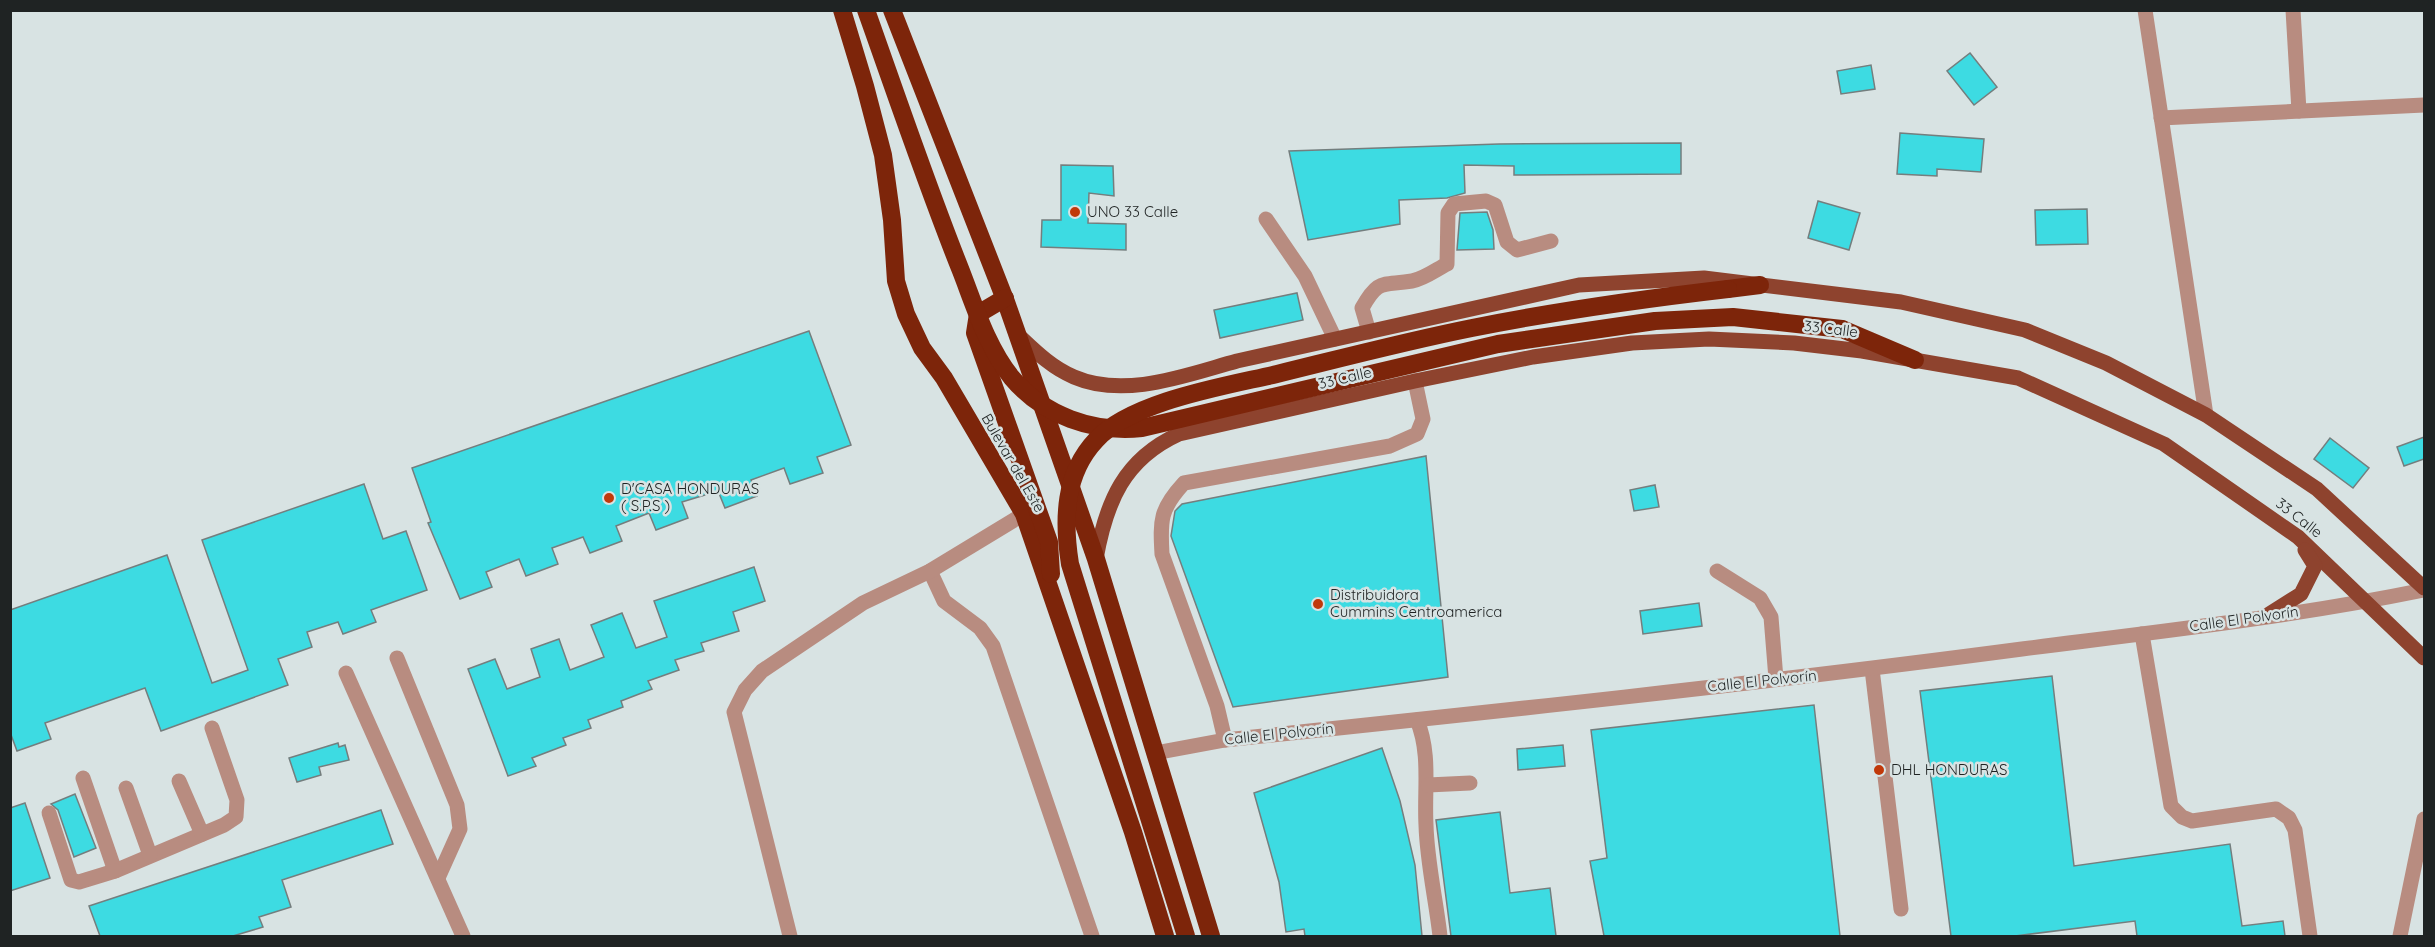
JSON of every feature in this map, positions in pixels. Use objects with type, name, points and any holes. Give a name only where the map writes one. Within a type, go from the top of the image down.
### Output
[{"type":"highway","name":"Bulevar del Este","points":[[842,10],[883,155],[892,220],[896,281],[906,314],[922,348],[945,378],[1024,514],[1133,832],[1165,936]]},
{"type":"highway","points":[[866,10],[952,249],[993,348],[1025,392],[1041,405],[1077,422],[1118,430],[1142,428],[1498,344],[1655,321],[1732,318],[1842,329],[1915,360]]},
{"type":"highway","points":[[892,10],[1005,298],[1096,559],[1211,936]]},
{"type":"highway","points":[[1186,936],[1070,564],[1066,536],[1067,502],[1071,481],[1084,453],[1114,424],[1145,409],[1245,382],[1472,328],[1617,302],[1760,285]]},
{"type":"highway","points":[[1005,298],[978,314],[975,329],[1049,542],[1052,596]]},
{"type":"main road","name":"33 Calle","points":[[1018,335],[1058,369],[1088,382],[1123,386],[1184,376],[1237,361],[1579,285],[1704,278],[1901,302],[2025,330],[2106,363],[2206,415],[2317,489],[2424,589]]},
{"type":"main road","name":"33 Calle","points":[[1096,559],[1105,521],[1120,484],[1135,464],[1152,448],[1197,430],[1533,357],[1632,343],[1709,339],[1794,343],[1915,360],[2018,378],[2164,444],[2298,537],[2424,658]]},
{"type":"main road","points":[[1184,376],[1197,430]]},
{"type":"main road","points":[[2266,616],[2301,594],[2315,566],[2298,537]]},
{"type":"street","points":[[2145,10],[2206,415]]},
{"type":"street","points":[[2293,10],[2299,111]]},
{"type":"street","points":[[2161,118],[2424,105]]},
{"type":"street","points":[[1369,332],[1362,308],[1370,294],[1384,283],[1414,281],[1447,264],[1448,213],[1454,204],[1486,201],[1495,205],[1507,242],[1517,250],[1551,241]]},
{"type":"street","points":[[1266,219],[1305,276],[1335,339]]},
{"type":"street","points":[[1226,740],[1217,706],[1162,554],[1160,527],[1167,501],[1184,483],[1390,446],[1418,434],[1423,419],[1415,381]]},
{"type":"street","points":[[790,936],[734,712],[745,690],[762,671],[863,603],[930,571],[1024,514]]},
{"type":"street","points":[[930,571],[944,601],[980,628],[993,646],[1092,936]]},
{"type":"street","points":[[1717,571],[1760,598],[1771,617],[1776,679]]},
{"type":"street","name":"Calle El Polvorín","points":[[1155,753],[1226,740],[1872,669],[2368,602],[2424,589]]},
{"type":"street","points":[[2142,634],[2171,806],[2182,817],[2192,821],[2276,809],[2289,818],[2295,830],[2310,936]]},
{"type":"street","points":[[397,658],[457,805],[460,829],[438,878]]},
{"type":"street","points":[[1872,669],[1900,909]]},
{"type":"street","points":[[346,673],[463,936]]},
{"type":"street","points":[[1417,720],[1424,736],[1428,785],[1425,826],[1440,936]]},
{"type":"street","points":[[49,813],[71,880],[79,882],[115,871],[224,825],[236,817],[237,800],[212,728]]},
{"type":"street","points":[[83,778],[115,871]]},
{"type":"street","points":[[179,781],[202,834]]},
{"type":"street","points":[[1428,785],[1470,783]]},
{"type":"street","points":[[126,788],[150,855]]},
{"type":"street","points":[[2400,936],[2424,819]]},
{"type":"building","points":[[1970,53],[1997,87],[1974,105],[1947,71]]},
{"type":"building","points":[[1871,65],[1875,89],[1841,94],[1837,71]]},
{"type":"building","points":[[1900,133],[1984,139],[1981,172],[1937,169],[1937,176],[1897,174]]},
{"type":"building","points":[[1681,143],[1681,174],[1514,175],[1514,166],[1464,165],[1465,193],[1447,198],[1399,200],[1400,224],[1308,240],[1289,151],[1499,144]]},
{"type":"building","name":"UNO 33 Calle","points":[[1061,165],[1113,166],[1114,196],[1089,193],[1088,223],[1126,224],[1126,250],[1041,247],[1042,220],[1061,220]]},
{"type":"building","points":[[1818,201],[1860,213],[1849,250],[1808,238]]},
{"type":"building","points":[[2087,209],[2088,244],[2036,245],[2035,210]]},
{"type":"building","points":[[1487,212],[1493,230],[1494,249],[1457,250],[1460,213]]},
{"type":"building","points":[[1297,293],[1303,320],[1220,338],[1214,310]]},
{"type":"building","points":[[809,331],[851,445],[817,457],[823,473],[790,484],[784,468],[751,480],[757,496],[725,508],[718,491],[682,502],[688,518],[656,530],[649,513],[616,526],[622,541],[590,553],[583,537],[552,548],[558,564],[526,576],[519,559],[486,572],[492,587],[460,599],[428,523],[431,522],[412,468]]},
{"type":"building","points":[[2424,437],[2424,459],[2404,466],[2397,447]]},
{"type":"building","points":[[2330,438],[2369,468],[2353,488],[2314,459]]},
{"type":"building","name":"Distribuidora Cummins Centroamerica","points":[[1426,456],[1448,677],[1233,707],[1171,536],[1175,511],[1182,504]]},
{"type":"building","points":[[364,484],[383,539],[406,531],[427,590],[371,610],[376,622],[343,634],[338,622],[307,632],[312,647],[278,659],[288,685],[161,731],[145,688],[45,723],[51,739],[17,751],[10,732],[10,610],[167,555],[212,683],[248,670],[202,540]]},
{"type":"building","points":[[1655,485],[1659,507],[1634,511],[1630,490]]},
{"type":"building","points":[[754,567],[765,601],[733,612],[739,631],[701,643],[704,651],[675,660],[679,670],[648,681],[652,689],[621,701],[623,707],[588,720],[591,728],[563,738],[566,745],[532,758],[536,766],[508,776],[468,669],[495,659],[507,689],[540,677],[531,649],[559,639],[570,670],[604,657],[591,625],[622,613],[636,648],[667,637],[654,601]]},
{"type":"building","points":[[1699,603],[1702,626],[1643,634],[1640,611]]},
{"type":"building","points":[[2052,676],[2074,866],[2230,844],[2242,926],[2283,921],[2285,936],[2137,936],[2135,921],[2015,936],[1951,936],[1920,691]]},
{"type":"building","points":[[1814,705],[1840,936],[1604,936],[1590,861],[1607,858],[1591,730]]},
{"type":"building","points":[[338,743],[339,747],[345,745],[349,760],[319,767],[321,775],[297,782],[289,758]]},
{"type":"building","points":[[1563,745],[1565,766],[1518,770],[1517,749]]},
{"type":"building","points":[[1382,748],[1400,801],[1415,865],[1422,936],[1305,936],[1304,929],[1286,932],[1279,882],[1254,793]]},
{"type":"building","points":[[75,794],[96,848],[74,857],[58,810],[51,804]]},
{"type":"building","points":[[25,803],[50,878],[10,891],[10,808]]},
{"type":"building","points":[[381,810],[393,844],[282,880],[291,907],[259,917],[263,927],[233,936],[100,936],[89,906]]},
{"type":"building","points":[[1500,812],[1510,893],[1550,888],[1556,936],[1451,936],[1436,820]]},
{"type":"place","name":"UNO 33 Calle","points":[[1075,212]]},
{"type":"place","name":"D'CASA HONDURAS ( S.P.S )","points":[[609,498]]},
{"type":"place","name":"Distribuidora Cummins Centroamerica","points":[[1318,604]]},
{"type":"place","name":"DHL HONDURAS","points":[[1879,770]]}]
